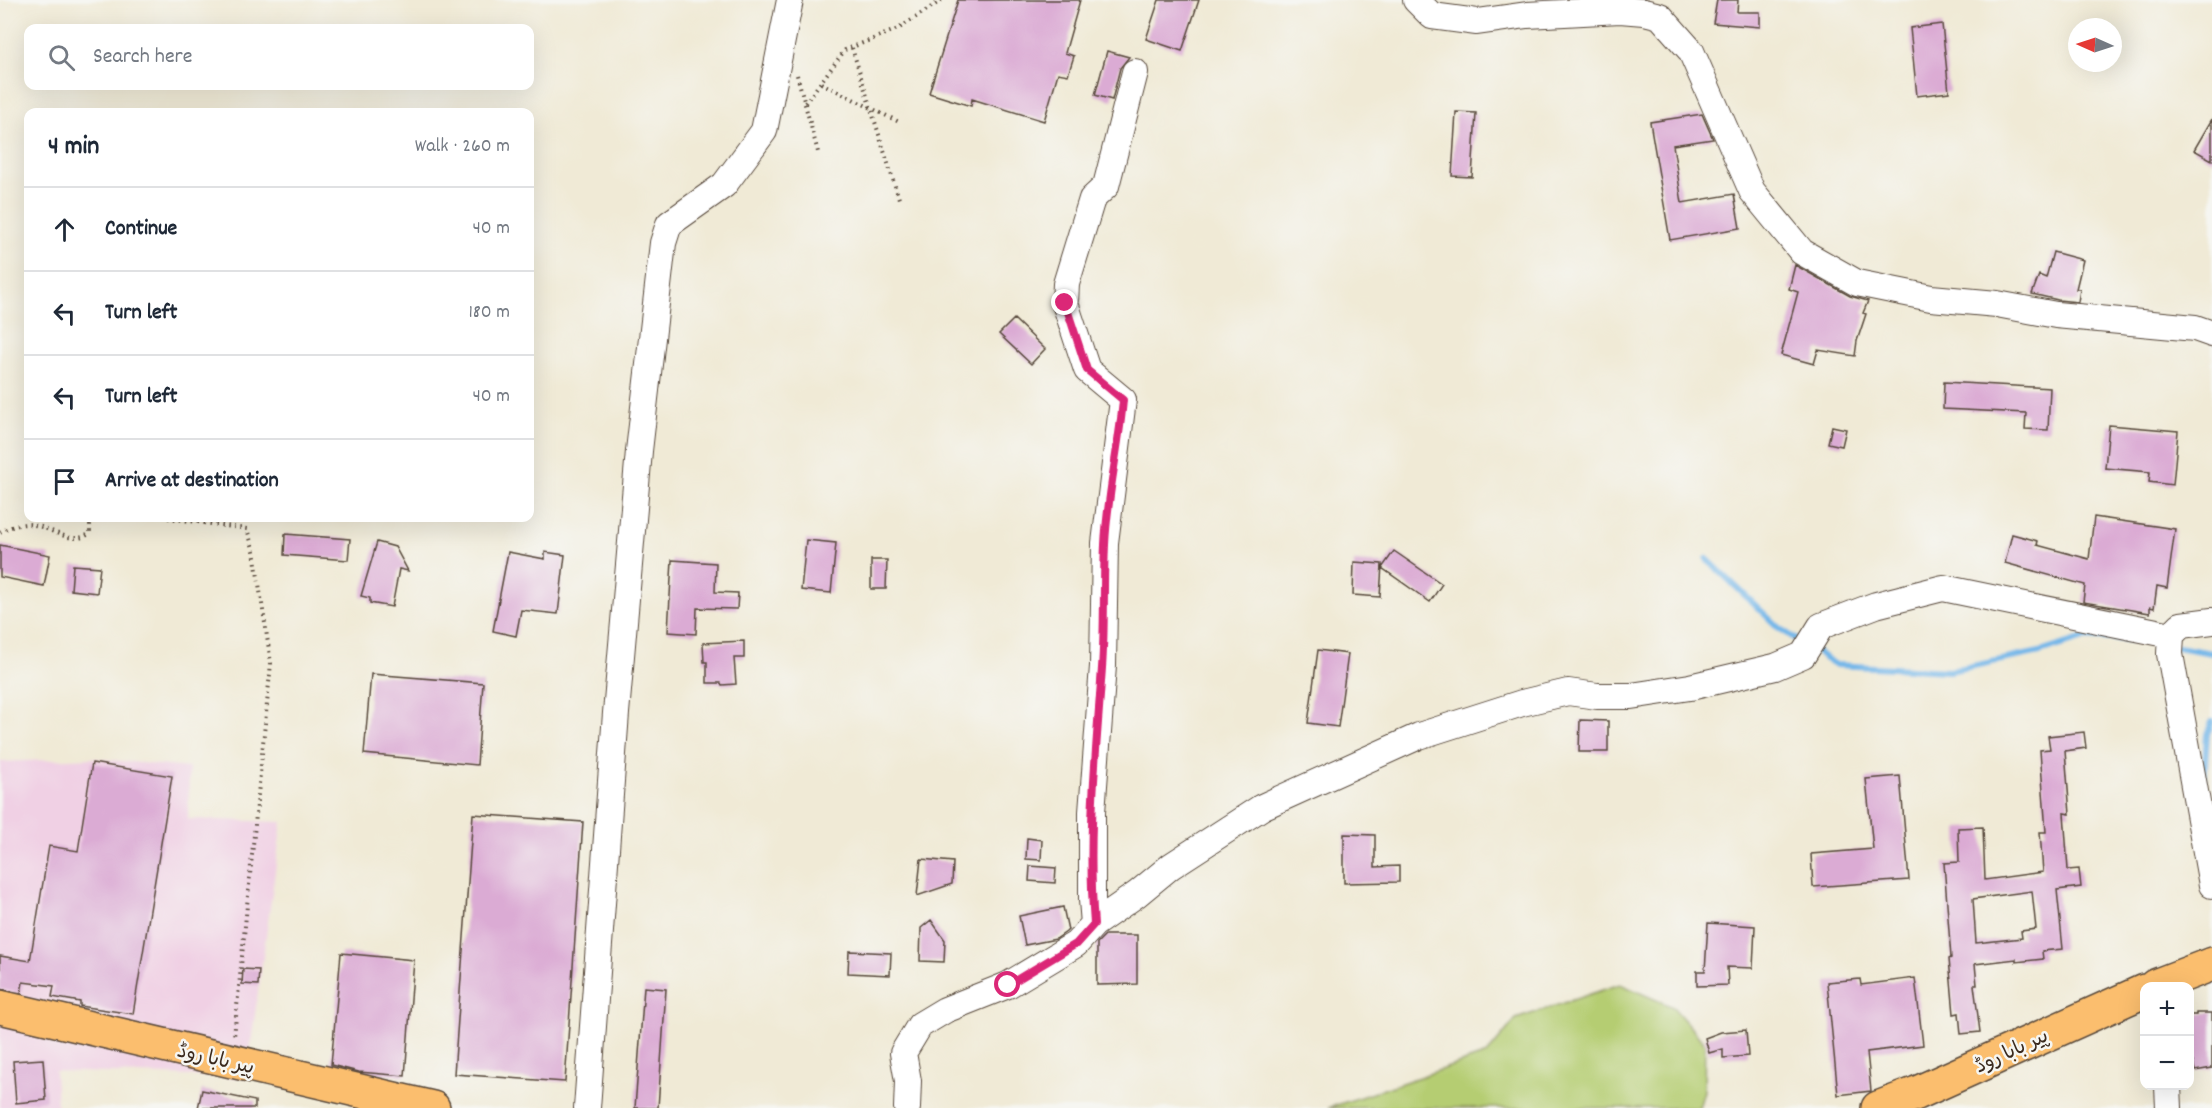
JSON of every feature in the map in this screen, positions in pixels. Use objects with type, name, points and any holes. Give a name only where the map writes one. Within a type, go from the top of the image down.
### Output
[{"type":"main road","name":"پیر بابا روڈ","points":[[2170,982],[2212,964]]},
{"type":"main road","name":"پیر بابا روڈ","points":[[1878,1108],[2140,995]]},
{"type":"main road","name":"پیر بابا روڈ","points":[[0,1007],[433,1108]]},
{"type":"street","points":[[587,1108],[617,701],[636,487],[663,243],[669,224],[724,185],[764,132],[790,0]]},
{"type":"street","points":[[1416,0],[1432,16],[1477,22],[1527,15],[1620,10],[1660,16],[1691,51],[1752,191],[1802,252],[1857,283],[1931,298],[1997,304],[2056,315],[2196,328],[2212,334]]},
{"type":"street","points":[[1094,924],[1092,812],[1103,666],[1105,543],[1123,400],[1087,370],[1065,303],[1066,284],[1092,199],[1106,186],[1135,72]]},
{"type":"street","points":[[907,1108],[908,1081],[903,1053],[920,1025],[945,1010],[1008,985],[1076,944],[1094,924],[1137,894],[1171,866],[1262,807],[1419,736],[1522,703],[1568,692],[1597,696],[1631,696],[1690,687],[1775,667],[1803,655],[1821,626],[1876,605],[1943,588],[2171,637]]},
{"type":"street","points":[[2212,621],[2181,625],[2171,637],[2169,654],[2212,885]]},
{"type":"street","points":[[2168,1090],[2169,1108]]},
{"type":"path","points":[[805,104],[845,50],[898,29],[942,0]]},
{"type":"path","points":[[852,48],[900,202]]},
{"type":"path","points":[[778,58],[798,75],[818,152]]},
{"type":"path","points":[[821,82],[901,123]]},
{"type":"path","points":[[0,532],[27,524],[77,538],[90,533],[90,522]]},
{"type":"path","points":[[194,522],[247,530],[254,551],[271,663],[231,1061]]},
{"type":"shaded area","points":[[92,758],[189,768],[188,819],[282,822],[246,1078],[55,1071],[57,1108],[0,1108],[0,762]]},
{"type":"green space","points":[[1620,984],[1673,1007],[1705,1044],[1704,1091],[1699,1108],[1328,1108],[1487,1054],[1516,1019]]},
{"type":"building","points":[[958,0],[1080,0],[1065,53],[1074,56],[1068,75],[1058,73],[1044,121],[972,99],[971,106],[929,93]]},
{"type":"building","points":[[1159,0],[1199,0],[1182,51],[1146,39]]},
{"type":"building","points":[[1717,0],[1738,0],[1737,12],[1760,12],[1760,27],[1713,23]]},
{"type":"building","points":[[1942,24],[1949,92],[1917,96],[1910,28]]},
{"type":"building","points":[[1107,51],[1129,57],[1120,68],[1112,100],[1095,95]]},
{"type":"building","points":[[1456,112],[1476,113],[1472,177],[1452,176]]},
{"type":"building","points":[[1702,114],[1713,139],[1673,145],[1682,203],[1734,194],[1740,228],[1670,240],[1650,122]]},
{"type":"building","points":[[2212,119],[2212,160],[2194,150]]},
{"type":"building","points":[[2053,252],[2083,260],[2076,289],[2080,289],[2078,302],[2032,294],[2039,275],[2046,278]]},
{"type":"building","points":[[1795,265],[1850,296],[1868,301],[1863,313],[1866,314],[1857,341],[1855,356],[1818,350],[1814,364],[1781,355],[1798,292],[1789,289]]},
{"type":"building","points":[[1014,319],[1045,349],[1031,364],[999,334]]},
{"type":"building","points":[[1944,382],[2050,388],[2048,430],[2025,429],[2026,413],[1943,409]]},
{"type":"building","points":[[2109,425],[2178,431],[2173,485],[2149,482],[2150,472],[2105,468]]},
{"type":"building","points":[[1832,426],[1846,429],[1842,446],[1828,443]]},
{"type":"building","points":[[2094,517],[2175,529],[2167,588],[2157,586],[2154,608],[2150,607],[2150,613],[2083,602],[2085,585],[2005,563],[2012,534],[2038,541],[2037,545],[2089,559]]},
{"type":"building","points":[[285,534],[350,539],[348,560],[284,555]]},
{"type":"building","points":[[806,540],[836,543],[831,593],[801,590]]},
{"type":"building","points":[[377,542],[395,547],[408,571],[399,569],[392,607],[370,603],[370,598],[361,596]]},
{"type":"building","points":[[0,545],[50,555],[44,586],[0,577]]},
{"type":"building","points":[[1394,551],[1442,584],[1430,602],[1382,568]]},
{"type":"building","points":[[508,552],[545,559],[545,552],[565,555],[558,614],[521,610],[516,636],[493,631]]},
{"type":"building","points":[[672,560],[716,563],[715,592],[738,593],[737,609],[697,608],[696,634],[668,632]]},
{"type":"building","points":[[871,560],[887,560],[886,589],[871,589]]},
{"type":"building","points":[[1354,562],[1382,564],[1380,597],[1353,595]]},
{"type":"building","points":[[73,565],[100,567],[97,593],[71,590]]},
{"type":"building","points":[[744,641],[744,658],[734,658],[736,684],[707,683],[707,662],[704,662],[703,643]]},
{"type":"building","points":[[1318,650],[1348,654],[1338,727],[1308,723]]},
{"type":"building","points":[[371,674],[483,683],[477,765],[364,754]]},
{"type":"building","points":[[1580,720],[1608,721],[1608,752],[1579,752]]},
{"type":"building","points":[[2084,732],[2086,748],[2065,751],[2070,814],[2064,813],[2068,870],[2079,869],[2081,887],[2057,890],[2063,949],[2042,951],[2043,959],[2016,962],[2016,959],[1975,964],[1977,985],[1974,985],[1980,1032],[1961,1034],[1959,1013],[1954,1014],[1944,863],[1959,862],[1958,828],[1983,827],[1985,880],[2043,872],[2040,832],[2046,832],[2040,750],[2050,749],[2048,736]],"holes":[[[2032,891],[2036,929],[2021,931],[2022,938],[1976,943],[1973,899]]]},
{"type":"building","points":[[92,763],[172,776],[133,1014],[80,1006],[80,1002],[52,997],[54,986],[23,982],[21,993],[0,989],[0,956],[30,961],[49,846],[78,851]]},
{"type":"building","points":[[1900,776],[1909,880],[1813,887],[1811,854],[1873,849],[1866,779]]},
{"type":"building","points":[[473,814],[583,822],[565,1082],[454,1074]]},
{"type":"building","points":[[1344,834],[1375,835],[1375,867],[1399,866],[1399,882],[1344,883]]},
{"type":"building","points":[[1027,838],[1042,840],[1041,860],[1026,859]]},
{"type":"building","points":[[921,859],[953,862],[952,884],[917,896]]},
{"type":"building","points":[[1030,866],[1056,868],[1055,883],[1029,881]]},
{"type":"building","points":[[1063,907],[1068,930],[1056,939],[1025,945],[1019,916]]},
{"type":"building","points":[[931,920],[945,940],[944,962],[920,961],[921,928]]},
{"type":"building","points":[[1708,923],[1755,926],[1753,968],[1727,967],[1728,985],[1697,986],[1697,971],[1705,971]]},
{"type":"building","points":[[1105,935],[1137,935],[1137,984],[1097,985],[1097,943]]},
{"type":"building","points":[[849,951],[891,953],[890,975],[848,973]]},
{"type":"building","points":[[341,953],[414,960],[405,1076],[359,1072],[331,1065]]},
{"type":"building","points":[[243,969],[259,970],[258,985],[242,984]]},
{"type":"building","points":[[1915,978],[1923,1045],[1867,1052],[1871,1091],[1838,1095],[1827,982],[1860,979],[1861,985]]},
{"type":"building","points":[[644,987],[666,989],[658,1108],[635,1108]]},
{"type":"building","points":[[2196,1013],[2212,1013],[2212,1068],[2195,1071],[2194,1015]]},
{"type":"building","points":[[1746,1030],[1748,1056],[1723,1058],[1723,1049],[1709,1053],[1705,1038],[1721,1032]]},
{"type":"building","points":[[43,1059],[46,1100],[16,1103],[13,1061]]},
{"type":"building","points":[[202,1090],[255,1101],[255,1108],[198,1108]]},
{"type":"waterway","points":[[1707,559],[1779,628],[1803,644]]},
{"type":"waterway","points":[[1812,649],[1836,665],[1949,671],[2040,652],[2087,637],[2137,640]]},
{"type":"waterway","points":[[2177,647],[2212,653]]},
{"type":"waterway","points":[[2204,779],[2207,734],[2212,721]]},
{"type":"route","points":[[1008,985],[1076,944],[1094,924],[1092,812],[1103,666],[1105,543],[1123,400],[1087,370],[1065,303]]}]
